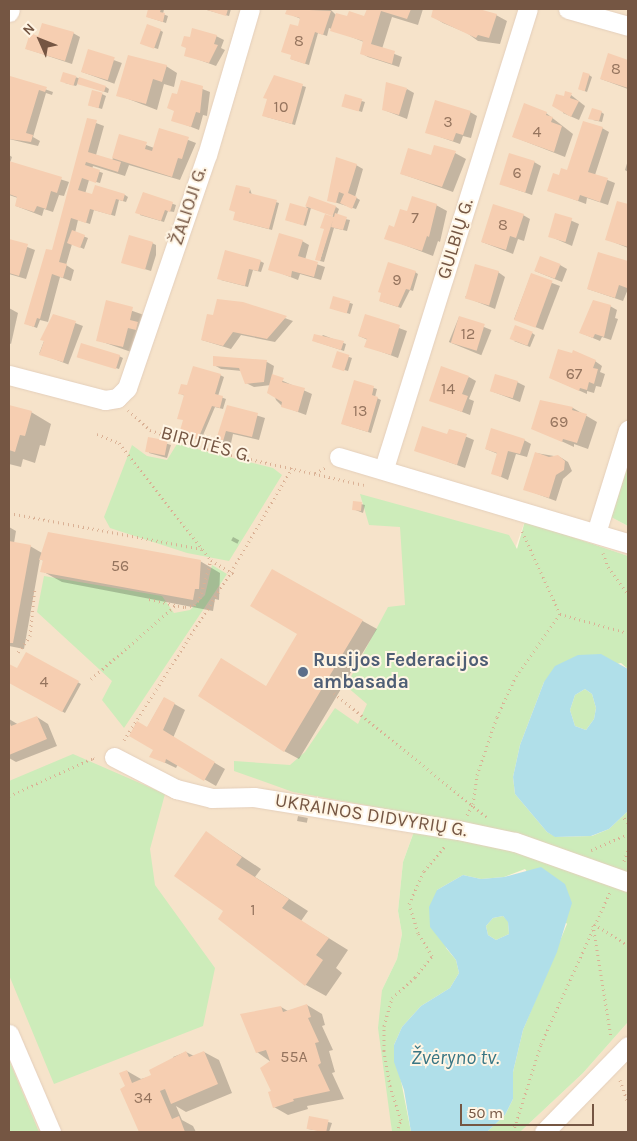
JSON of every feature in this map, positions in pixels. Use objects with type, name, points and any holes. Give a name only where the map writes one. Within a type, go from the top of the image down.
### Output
[{"type":"street","name":"ŽALIOJI G.","points":[[117,398],[134,371],[206,155],[250,9]]},
{"type":"street","name":"GULBIŲ G.","points":[[384,468],[528,9]]},
{"type":"street","points":[[568,9],[628,26]]},
{"type":"street","points":[[9,375],[105,400],[117,398]]},
{"type":"street","points":[[596,533],[628,430]]},
{"type":"street","points":[[339,457],[384,468],[628,543]]},
{"type":"street","name":"UKRAINOS DIDVYRIŲ G.","points":[[114,757],[176,788],[212,798],[254,797],[458,830],[515,842],[570,858],[623,880]]},
{"type":"street","points":[[9,1034],[51,1132]]},
{"type":"street","points":[[544,1132],[615,1063],[628,1046]]},
{"type":"path","name":"BIRUTĖS G.","points":[[117,398],[150,430],[202,448],[366,486]]},
{"type":"path","points":[[97,434],[119,443],[211,560],[235,575]]},
{"type":"path","points":[[124,740],[231,572],[292,468]]},
{"type":"path","points":[[9,513],[203,549]]},
{"type":"path","points":[[521,528],[560,614],[628,633]]},
{"type":"path","points":[[596,533],[608,567],[628,596]]},
{"type":"path","points":[[150,599],[176,605],[194,605],[200,598],[211,560]]},
{"type":"path","points":[[18,652],[30,636],[35,587]]},
{"type":"path","points":[[91,679],[176,605]]},
{"type":"path","points":[[396,1132],[401,1120],[390,1086],[384,1050],[384,1026],[392,998],[415,978],[432,956],[418,933],[409,904],[424,871],[458,830],[473,804],[477,775],[497,717],[516,676],[560,614]]},
{"type":"path","points":[[334,693],[473,804],[494,823]]},
{"type":"path","points":[[9,796],[92,758],[111,765],[114,757]]},
{"type":"path","points":[[624,818],[628,824]]},
{"type":"path","points":[[570,858],[628,834]]},
{"type":"path","points":[[513,1132],[541,1044],[593,924],[623,880],[628,850]]},
{"type":"path","points":[[593,924],[628,945]]},
{"type":"path","points":[[593,924],[615,1063],[628,1103]]},
{"type":"shaded area","points":[[9,9],[628,9],[628,465],[611,517],[628,526],[628,556],[525,521],[403,862],[398,911],[402,934],[397,959],[382,990],[392,1132],[9,1132]]},
{"type":"shaded area","points":[[628,1022],[628,1132],[520,1132],[583,1073]]},
{"type":"green space","points":[[177,444],[273,468],[282,475],[229,561],[187,553],[110,528],[104,517],[132,445],[147,456],[167,460]]},
{"type":"green space","points":[[628,465],[628,526],[611,517]]},
{"type":"green space","points":[[360,494],[509,535],[517,549],[525,521],[628,556],[628,669],[621,663],[544,682],[520,745],[513,777],[515,794],[547,832],[556,837],[592,836],[609,829],[628,811],[628,1022],[583,1073],[520,1132],[487,1132],[505,1115],[513,1099],[513,1072],[523,1030],[567,924],[525,869],[504,877],[481,879],[463,875],[437,890],[446,948],[456,960],[459,973],[450,988],[421,1006],[402,1027],[394,1045],[411,1132],[392,1132],[378,1028],[382,990],[397,959],[402,934],[398,911],[403,862],[420,815],[293,792],[234,771],[234,761],[290,765],[305,752],[335,708],[358,724],[367,704],[346,686],[388,607],[405,605],[400,527],[369,525]]},
{"type":"green space","points":[[212,565],[227,574],[124,728],[102,700],[112,681],[37,612],[44,576],[162,596],[174,613],[190,610],[205,595]]},
{"type":"green space","points":[[585,689],[592,694],[596,708],[594,719],[586,730],[575,726],[570,710],[575,695]]},
{"type":"green space","points":[[73,754],[165,794],[150,849],[155,885],[215,968],[203,1026],[54,1084],[9,975],[9,781]]},
{"type":"green space","points":[[503,916],[508,921],[509,934],[496,940],[488,935],[486,926],[493,918]]},
{"type":"green space","points":[[9,1060],[39,1132],[9,1132]]},
{"type":"water","points":[[601,654],[628,669],[628,811],[609,829],[591,836],[555,837],[547,832],[515,794],[513,777],[520,745],[544,682],[555,666],[578,655]],"holes":[[[585,689],[592,694],[596,708],[594,719],[586,730],[575,726],[570,710],[575,695]]]},
{"type":"water","name":"Žvėryno tv.","points":[[541,867],[565,884],[572,903],[557,952],[523,1030],[513,1072],[513,1099],[505,1115],[487,1132],[411,1132],[404,1090],[394,1062],[394,1045],[402,1027],[421,1006],[450,988],[459,973],[456,960],[430,927],[429,907],[437,890],[463,875],[481,879],[504,877]],"holes":[[[503,916],[508,922],[509,934],[496,940],[488,935],[486,926],[493,918]]]},
{"type":"building","points":[[148,9],[161,9],[160,12],[165,13],[163,22],[146,17]]},
{"type":"building","points":[[204,9],[228,9],[226,16]]},
{"type":"building","points":[[287,9],[331,11],[323,35],[315,32],[305,64],[290,59],[291,55],[281,52],[290,24],[298,26],[300,18],[285,14]]},
{"type":"building","points":[[367,9],[411,9],[407,19],[381,11],[371,44],[395,51],[392,64],[360,54],[363,41],[330,31],[336,13],[347,16],[349,11],[364,16]]},
{"type":"building","points":[[433,9],[479,9],[497,14],[489,38],[478,35],[476,38],[431,17]]},
{"type":"building","points":[[42,23],[74,32],[65,61],[25,49],[30,33],[38,36]]},
{"type":"building","points":[[147,24],[161,29],[154,49],[140,44]]},
{"type":"building","points":[[192,28],[217,35],[214,44],[218,45],[209,63],[184,56],[186,48],[181,46],[184,36],[190,37]]},
{"type":"building","points":[[88,49],[115,57],[108,80],[81,72]]},
{"type":"building","points":[[608,53],[628,60],[628,88],[600,79]]},
{"type":"building","points":[[128,55],[167,65],[162,82],[153,79],[146,104],[116,96]]},
{"type":"building","points":[[63,72],[76,76],[73,86],[60,82]]},
{"type":"building","points":[[583,72],[590,74],[585,91],[578,89]]},
{"type":"building","points":[[274,75],[303,84],[292,124],[262,116],[267,99],[263,98]]},
{"type":"building","points":[[10,76],[47,87],[45,92],[39,90],[26,133],[33,135],[31,142],[9,139]]},
{"type":"building","points":[[79,77],[106,86],[104,92],[77,84]]},
{"type":"building","points":[[181,80],[203,86],[200,113],[196,112],[191,127],[171,121],[174,111],[167,108],[172,93],[177,94]]},
{"type":"building","points":[[386,82],[407,88],[399,115],[382,110]]},
{"type":"building","points":[[92,90],[103,93],[98,108],[88,105]]},
{"type":"building","points":[[565,91],[572,93],[570,98],[579,101],[571,117],[552,106],[556,94],[564,96]]},
{"type":"building","points":[[345,94],[362,99],[359,111],[341,106]]},
{"type":"building","points":[[435,100],[471,111],[463,135],[456,133],[453,141],[425,133]]},
{"type":"building","points":[[524,103],[547,112],[546,115],[553,117],[551,122],[562,126],[554,152],[512,137]]},
{"type":"building","points":[[592,108],[602,111],[599,121],[588,119]]},
{"type":"building","points":[[87,118],[97,120],[88,152],[121,162],[118,172],[86,162],[85,165],[100,170],[96,183],[82,178],[78,190],[92,194],[95,185],[125,194],[123,201],[116,199],[111,215],[90,209],[86,223],[71,218],[59,262],[67,264],[63,278],[52,274],[40,319],[37,318],[34,327],[24,324],[46,249],[52,250]]},
{"type":"building","points":[[583,121],[603,127],[588,172],[608,178],[600,202],[580,195],[578,201],[547,191],[553,173],[559,175],[561,168],[567,170]]},
{"type":"building","points":[[159,128],[189,137],[182,159],[178,158],[172,177],[112,158],[119,134],[147,142],[145,149],[152,151]]},
{"type":"building","points":[[434,145],[456,151],[442,187],[400,174],[408,148],[431,155]]},
{"type":"building","points":[[509,153],[535,161],[525,192],[499,185]]},
{"type":"building","points":[[336,157],[357,164],[348,193],[357,197],[352,209],[340,203],[344,194],[339,192],[336,203],[327,201]]},
{"type":"building","points":[[9,161],[62,177],[57,193],[51,191],[46,209],[37,206],[34,212],[15,206],[17,197],[9,194]]},
{"type":"building","points":[[236,185],[250,188],[249,193],[277,200],[269,229],[233,220],[235,212],[229,210]]},
{"type":"building","points":[[143,192],[173,202],[170,212],[165,210],[161,221],[135,213]]},
{"type":"building","points":[[309,196],[336,206],[332,216],[305,206]]},
{"type":"building","points":[[412,196],[437,204],[429,237],[427,236],[422,251],[384,239],[389,225],[394,227],[400,209],[407,211]]},
{"type":"building","points":[[617,201],[628,204],[628,247],[605,240]]},
{"type":"building","points":[[290,203],[308,208],[303,226],[285,220]]},
{"type":"building","points":[[493,204],[524,214],[516,238],[510,236],[506,250],[481,242]]},
{"type":"building","points":[[335,213],[347,217],[343,230],[331,227],[333,220],[320,261],[315,260],[324,229],[320,228],[325,214],[334,217]]},
{"type":"building","points":[[555,213],[572,218],[565,242],[548,237]]},
{"type":"building","points":[[72,230],[85,235],[80,248],[67,243]]},
{"type":"building","points":[[279,233],[303,240],[298,256],[318,262],[314,277],[292,271],[291,277],[268,270]]},
{"type":"building","points":[[129,235],[153,242],[145,270],[121,263]]},
{"type":"building","points":[[9,239],[28,244],[19,276],[9,273]]},
{"type":"building","points":[[225,250],[261,260],[258,271],[249,269],[245,286],[217,279]]},
{"type":"building","points":[[598,252],[628,261],[627,288],[619,285],[615,298],[587,289]]},
{"type":"building","points":[[540,256],[561,264],[555,279],[534,271]]},
{"type":"building","points":[[388,262],[416,271],[410,290],[406,289],[398,307],[379,301],[381,293],[378,292]]},
{"type":"building","points":[[475,264],[499,271],[489,305],[465,299]]},
{"type":"building","points":[[531,273],[553,281],[536,328],[514,320]]},
{"type":"building","points":[[333,296],[350,301],[347,313],[329,308]]},
{"type":"building","points":[[217,299],[243,302],[287,316],[267,339],[233,332],[223,346],[201,340],[207,314],[213,315]]},
{"type":"building","points":[[106,300],[133,307],[130,320],[138,322],[136,330],[128,328],[123,347],[96,341]]},
{"type":"building","points":[[593,300],[611,305],[604,337],[595,334],[593,338],[579,333]]},
{"type":"building","points":[[53,314],[76,321],[63,362],[39,355],[44,341],[40,340]]},
{"type":"building","points":[[365,314],[400,325],[391,355],[364,347],[367,339],[358,336]]},
{"type":"building","points":[[459,316],[485,324],[477,351],[451,343]]},
{"type":"building","points":[[515,325],[533,332],[527,346],[510,339]]},
{"type":"building","points":[[314,334],[344,341],[341,350],[312,341]]},
{"type":"building","points":[[81,343],[120,355],[116,369],[77,357]]},
{"type":"building","points":[[558,349],[572,353],[573,350],[596,360],[593,368],[598,369],[594,384],[589,382],[587,390],[580,388],[579,391],[549,378]]},
{"type":"building","points":[[337,351],[349,355],[344,371],[332,367]]},
{"type":"building","points":[[213,356],[267,360],[264,382],[245,384],[239,368],[213,366]]},
{"type":"building","points":[[193,366],[221,374],[215,394],[223,396],[220,408],[212,406],[198,439],[179,434],[183,420],[177,419],[184,395],[178,394],[181,384],[187,385]]},
{"type":"building","points":[[441,366],[469,376],[462,394],[468,396],[462,412],[429,401]]},
{"type":"building","points":[[272,374],[284,378],[282,382],[305,388],[298,412],[281,407],[282,402],[267,393]]},
{"type":"building","points":[[495,374],[518,381],[513,398],[490,391]]},
{"type":"building","points":[[354,380],[374,386],[372,395],[378,397],[368,432],[341,424]]},
{"type":"building","points":[[540,400],[573,407],[572,410],[587,414],[577,443],[563,439],[562,442],[531,429]]},
{"type":"building","points":[[9,405],[32,411],[25,436],[20,435],[15,452],[9,450]]},
{"type":"building","points":[[227,405],[258,413],[252,437],[226,431],[222,445],[215,443]]},
{"type":"building","points":[[422,426],[447,434],[449,429],[467,434],[457,465],[414,451]]},
{"type":"building","points":[[491,428],[525,439],[520,454],[508,451],[501,477],[491,474],[497,453],[485,449]]},
{"type":"building","points":[[148,437],[168,441],[165,456],[145,452]]},
{"type":"building","points":[[535,452],[549,457],[558,455],[565,461],[564,470],[556,475],[549,498],[523,490]]},
{"type":"building","points":[[353,501],[362,502],[361,511],[352,510]]},
{"type":"building","points":[[48,532],[201,560],[199,589],[195,589],[193,600],[40,572],[43,560],[39,560]]},
{"type":"building","points":[[9,541],[31,545],[13,643],[9,643]]},
{"type":"building","name":"Rusijos Federacijos ambasada","points":[[272,569],[363,620],[284,752],[198,696],[221,658],[266,686],[297,634],[250,606]]},
{"type":"building","points":[[26,652],[79,681],[62,712],[9,683],[9,664],[17,668]]},
{"type":"building","points":[[164,697],[175,703],[163,730],[215,762],[204,781],[166,759],[165,763],[149,757],[153,750],[129,736],[137,721],[147,727]]},
{"type":"building","points":[[37,716],[47,739],[9,755],[9,721],[11,726]]},
{"type":"building","points":[[206,831],[242,857],[236,865],[289,899],[282,908],[329,938],[316,955],[323,960],[305,986],[218,919],[223,911],[174,876]]},
{"type":"building","points":[[307,1004],[311,1017],[308,1018],[319,1042],[315,1043],[321,1063],[318,1065],[330,1091],[293,1099],[294,1101],[273,1108],[268,1092],[271,1091],[260,1068],[270,1061],[266,1050],[256,1053],[240,1014],[281,1006],[283,1012]]},
{"type":"building","points":[[186,1051],[189,1057],[204,1051],[218,1084],[171,1104],[165,1089],[160,1091],[172,1119],[179,1116],[185,1132],[139,1132],[120,1089],[125,1086],[119,1073],[127,1070],[132,1083],[151,1075],[149,1070]]},
{"type":"building","points":[[309,1116],[329,1120],[326,1132],[307,1129]]},
{"type":"place","name":"Rusijos Federacijos ambasada","points":[[303,672]]}]
